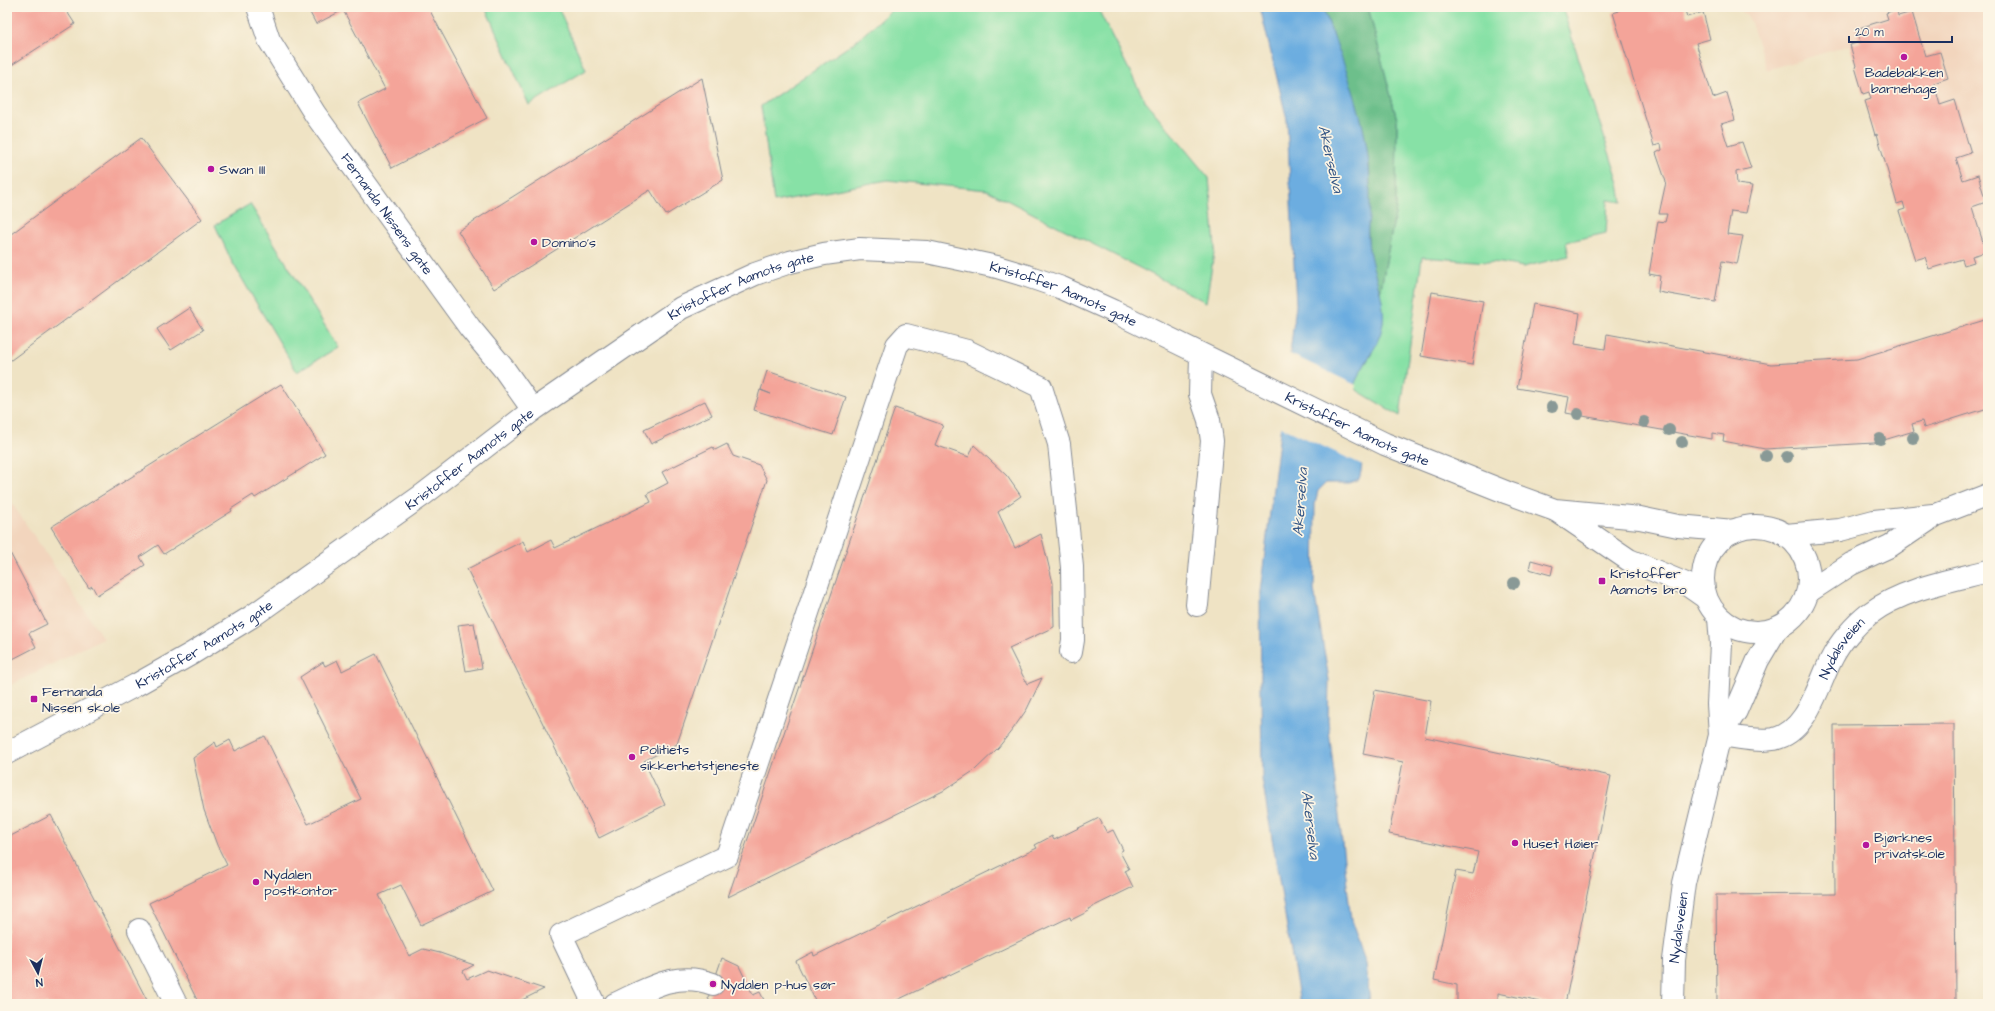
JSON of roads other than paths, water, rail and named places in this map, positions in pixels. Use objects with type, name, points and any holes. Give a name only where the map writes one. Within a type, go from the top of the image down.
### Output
[{"type":"street","name":"Fernanda Nissens gate","points":[[258,7],[269,40],[315,114],[429,269],[470,328],[504,369],[533,410]]},
{"type":"street","name":"Kristoffer Aamots gate","points":[[7,753],[136,686],[191,654],[251,616],[405,507],[533,410],[681,308],[755,274],[783,264],[824,254],[860,249],[927,252],[997,267],[1062,288],[1113,311],[1201,356],[1385,444],[1555,510],[1629,560],[1686,584],[1706,598]]},
{"type":"street","points":[[594,1004],[561,935],[727,856],[897,345],[906,335],[967,351],[1041,387],[1059,444],[1072,567],[1073,640],[1071,652]]},
{"type":"street","points":[[1197,605],[1212,441],[1209,420],[1200,394],[1201,356]]},
{"type":"street","points":[[1808,592],[1851,564],[1890,546],[1936,515],[1988,495]]},
{"type":"street","name":"Kristoffer Aamots gate","points":[[1555,510],[1640,518],[1678,526],[1734,531]]},
{"type":"street","points":[[1786,535],[1840,530],[1874,521],[1936,515]]},
{"type":"street","points":[[1761,526],[1774,529],[1786,535],[1794,542],[1806,560],[1809,570],[1808,592],[1797,614],[1788,622],[1777,628],[1757,633],[1746,632],[1727,624],[1719,618],[1711,608],[1706,598],[1702,582],[1704,566],[1710,552],[1721,539],[1734,531],[1747,527],[1761,526]]},
{"type":"street","name":"Nydalsveien","points":[[1720,735],[1758,740],[1775,738],[1792,730],[1802,719],[1811,703],[1833,657],[1849,634],[1869,614],[1889,602],[1918,590],[1988,571]]},
{"type":"street","name":"Nydalsveien","points":[[1673,1004],[1674,960],[1684,883],[1720,735],[1718,704],[1721,644],[1719,618]]},
{"type":"street","name":"Nydalsveien","points":[[1720,735],[1736,711],[1758,660],[1777,628]]},
{"type":"street","points":[[139,930],[176,1004]]},
{"type":"street","points":[[615,1004],[660,983],[680,979],[696,978],[713,984]]},
{"type":"water","name":"Akerselva","points":[[1260,7],[1323,7],[1351,86],[1363,126],[1367,146],[1370,183],[1368,239],[1371,260],[1382,302],[1383,323],[1377,343],[1356,380],[1350,400],[1350,427],[1360,453],[1362,464],[1359,479],[1349,483],[1326,483],[1318,491],[1315,504],[1314,590],[1329,680],[1328,721],[1351,920],[1366,963],[1370,1004],[1300,1004],[1262,779],[1260,592],[1296,305],[1287,120]]},
{"type":"place","name":"Badebakken barnehage","points":[[1904,57]]},
{"type":"place","name":"Swan III","points":[[211,169]]},
{"type":"place","name":"Domino's","points":[[534,242]]},
{"type":"place","name":"Kristoffer Aamots bro","points":[[1602,581]]},
{"type":"place","name":"Fernanda Nissen skole","points":[[34,699]]},
{"type":"place","name":"Politiets sikkerhetstjeneste","points":[[632,757]]},
{"type":"place","name":"Huset Høier","points":[[1515,843]]},
{"type":"place","name":"Bjørknes privatskole","points":[[1866,845]]},
{"type":"place","name":"Nydalen postkontor","points":[[256,882]]},
{"type":"place","name":"Nydalen p-hus sør","points":[[713,984]]}]
